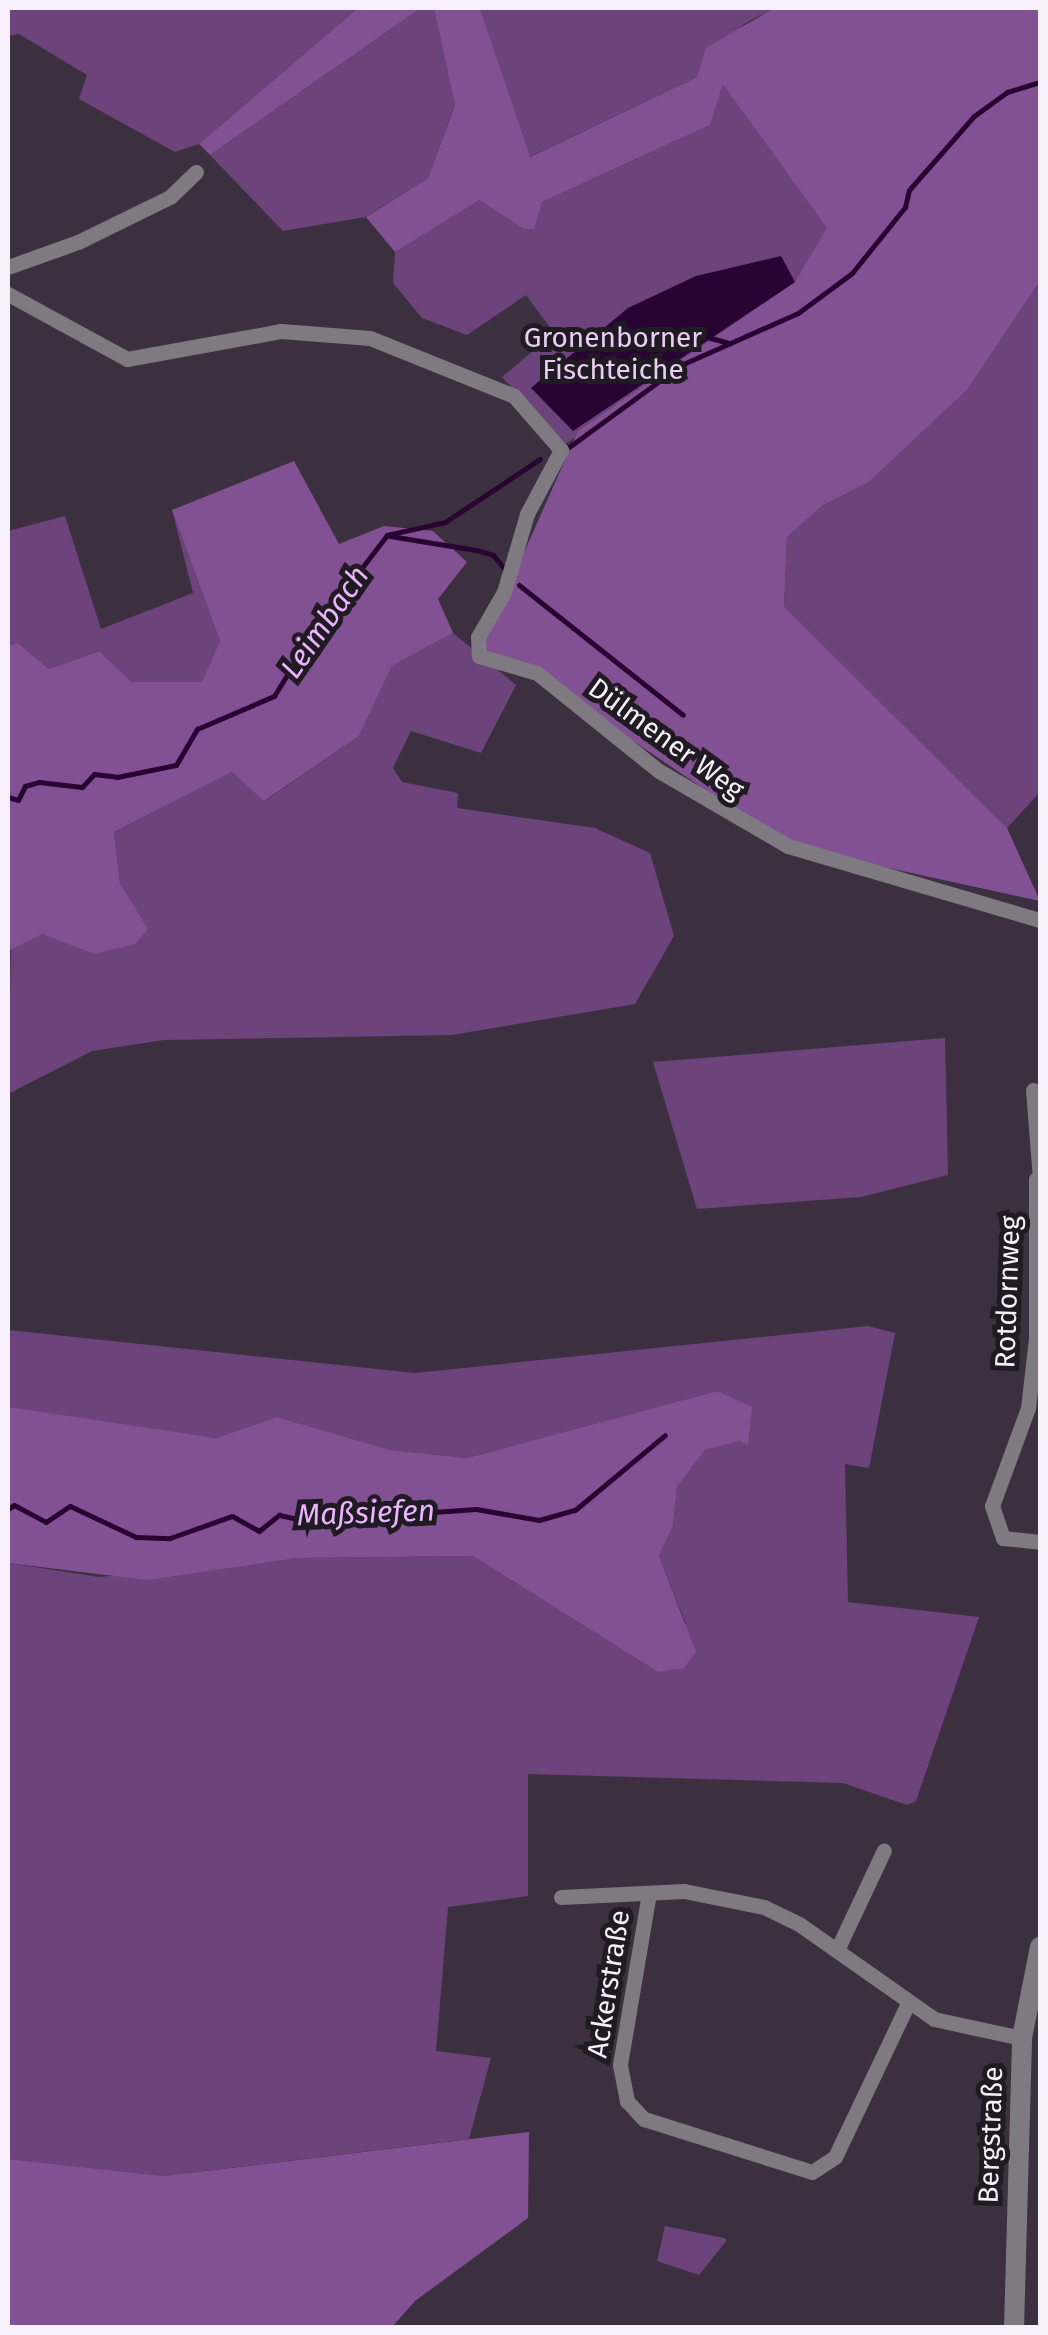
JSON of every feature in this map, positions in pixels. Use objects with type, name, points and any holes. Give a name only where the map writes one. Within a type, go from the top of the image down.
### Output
[{"type":"street","points":[[8,267],[159,203],[196,172]]},
{"type":"street","name":"Dülmener Weg","points":[[8,294],[127,360],[281,331],[370,338],[514,396],[558,454],[527,514],[504,592],[478,638],[478,656],[536,673],[659,770],[788,846],[1040,920]]},
{"type":"street","points":[[1033,1090],[1038,1179]]},
{"type":"street","name":"Rotdornweg","points":[[1038,1179],[1036,1338],[1028,1408],[992,1506],[1003,1538],[1040,1542]]},
{"type":"street","points":[[837,1950],[884,1850]]},
{"type":"street","name":"Ackerstraße","points":[[649,1893],[620,2065],[627,2101],[644,2118],[797,2171],[825,2166],[908,2003]]},
{"type":"street","points":[[561,1896],[719,1895],[764,1906],[837,1950],[908,2003],[962,2028],[1022,2038]]},
{"type":"street","name":"Bergstraße","points":[[1014,2328],[1022,2038],[1040,1947]]},
{"type":"green space","points":[[8,8],[358,8],[199,144],[175,152],[79,99],[87,75],[19,34],[8,36]]},
{"type":"green space","points":[[421,8],[434,8],[455,104],[428,178],[365,217],[283,231],[210,155]]},
{"type":"green space","points":[[480,8],[774,8],[744,24],[697,77],[529,157]]},
{"type":"green space","name":"Gronenborner Fischteiche","points":[[1040,8],[900,206],[711,352],[565,444],[502,377],[554,333],[526,295],[467,335],[422,318],[393,283],[395,252],[428,226],[479,200],[524,229],[542,202],[710,125],[723,83],[809,202]]},
{"type":"green space","points":[[1040,281],[1040,792],[1007,828],[784,608],[787,537],[822,506],[869,482],[967,390]]},
{"type":"green space","points":[[172,510],[220,641],[202,683],[131,683],[98,651],[49,669],[18,643],[8,646],[8,531],[65,516],[101,629],[193,593]]},
{"type":"green space","points":[[453,633],[516,685],[481,753],[411,731],[393,768],[402,782],[458,793],[457,808],[595,828],[650,853],[674,936],[635,1004],[452,1035],[164,1040],[92,1051],[8,1094],[11,944],[42,934],[95,954],[148,930],[120,883],[114,832],[232,772],[265,801],[359,736],[392,666]]},
{"type":"green space","points":[[945,1038],[948,1175],[861,1197],[697,1209],[653,1062]]},
{"type":"green space","points":[[868,1326],[895,1333],[869,1468],[845,1464],[848,1602],[979,1617],[916,1801],[907,1805],[843,1783],[528,1774],[528,1896],[448,1907],[436,2051],[491,2058],[469,2139],[164,2176],[8,2159],[8,1563],[99,1577],[296,1558],[473,1556],[658,1672],[686,1624],[659,1556],[673,1526],[677,1487],[705,1450],[740,1441],[717,1391],[467,1458],[391,1450],[277,1417],[216,1438],[57,1417],[8,1407],[8,1330],[415,1373]]},
{"type":"green space","points":[[665,2226],[727,2240],[699,2275],[657,2261]]},
{"type":"shaded area","points":[[358,8],[421,8],[210,155],[199,144]]},
{"type":"shaded area","points":[[434,8],[480,8],[530,157],[697,77],[706,48],[774,8],[1040,8],[1040,281],[967,390],[869,482],[822,506],[787,537],[784,607],[1007,828],[1040,901],[788,846],[548,683],[487,660],[478,637],[506,593],[578,431],[795,282],[827,228],[723,84],[710,125],[542,202],[534,229],[524,229],[479,200],[395,252],[366,217],[428,178],[455,105]]},
{"type":"shaded area","points":[[781,256],[795,282],[573,431],[531,388],[628,308],[696,276]]},
{"type":"shaded area","points":[[294,461],[339,544],[384,526],[433,531],[467,562],[438,599],[453,633],[392,666],[359,736],[264,801],[232,772],[114,832],[120,883],[148,929],[135,944],[94,954],[42,934],[8,951],[8,646],[18,643],[49,669],[99,651],[131,682],[202,682],[220,641],[172,510]]},
{"type":"shaded area","points":[[717,1391],[752,1407],[748,1445],[740,1441],[705,1450],[677,1487],[673,1526],[659,1556],[696,1652],[684,1668],[658,1672],[473,1556],[296,1558],[147,1580],[8,1563],[8,1407],[216,1438],[277,1417],[391,1450],[467,1458]]},
{"type":"shaded area","points":[[529,2132],[528,2218],[415,2301],[392,2327],[8,2327],[8,2159],[164,2176]]},
{"type":"waterway","name":"Leimbach","points":[[569,447],[681,365],[798,313],[852,273],[905,207],[909,190],[974,116],[1007,92],[1040,82]]},
{"type":"waterway","name":"Leimbach","points":[[703,336],[730,343]]},
{"type":"waterway","name":"Leimbach","points":[[8,797],[18,800],[25,786],[39,782],[82,787],[94,774],[117,777],[176,765],[197,729],[274,696],[318,625],[387,535],[445,522],[540,459]]},
{"type":"waterway","points":[[390,536],[476,550],[493,555],[504,568]]},
{"type":"waterway","points":[[519,585],[683,715]]},
{"type":"waterway","name":"Maßsiefen","points":[[8,1509],[14,1505],[46,1522],[70,1506],[136,1537],[170,1538],[232,1516],[259,1531],[279,1515],[308,1521],[476,1509],[539,1520],[575,1510],[665,1435]]}]
